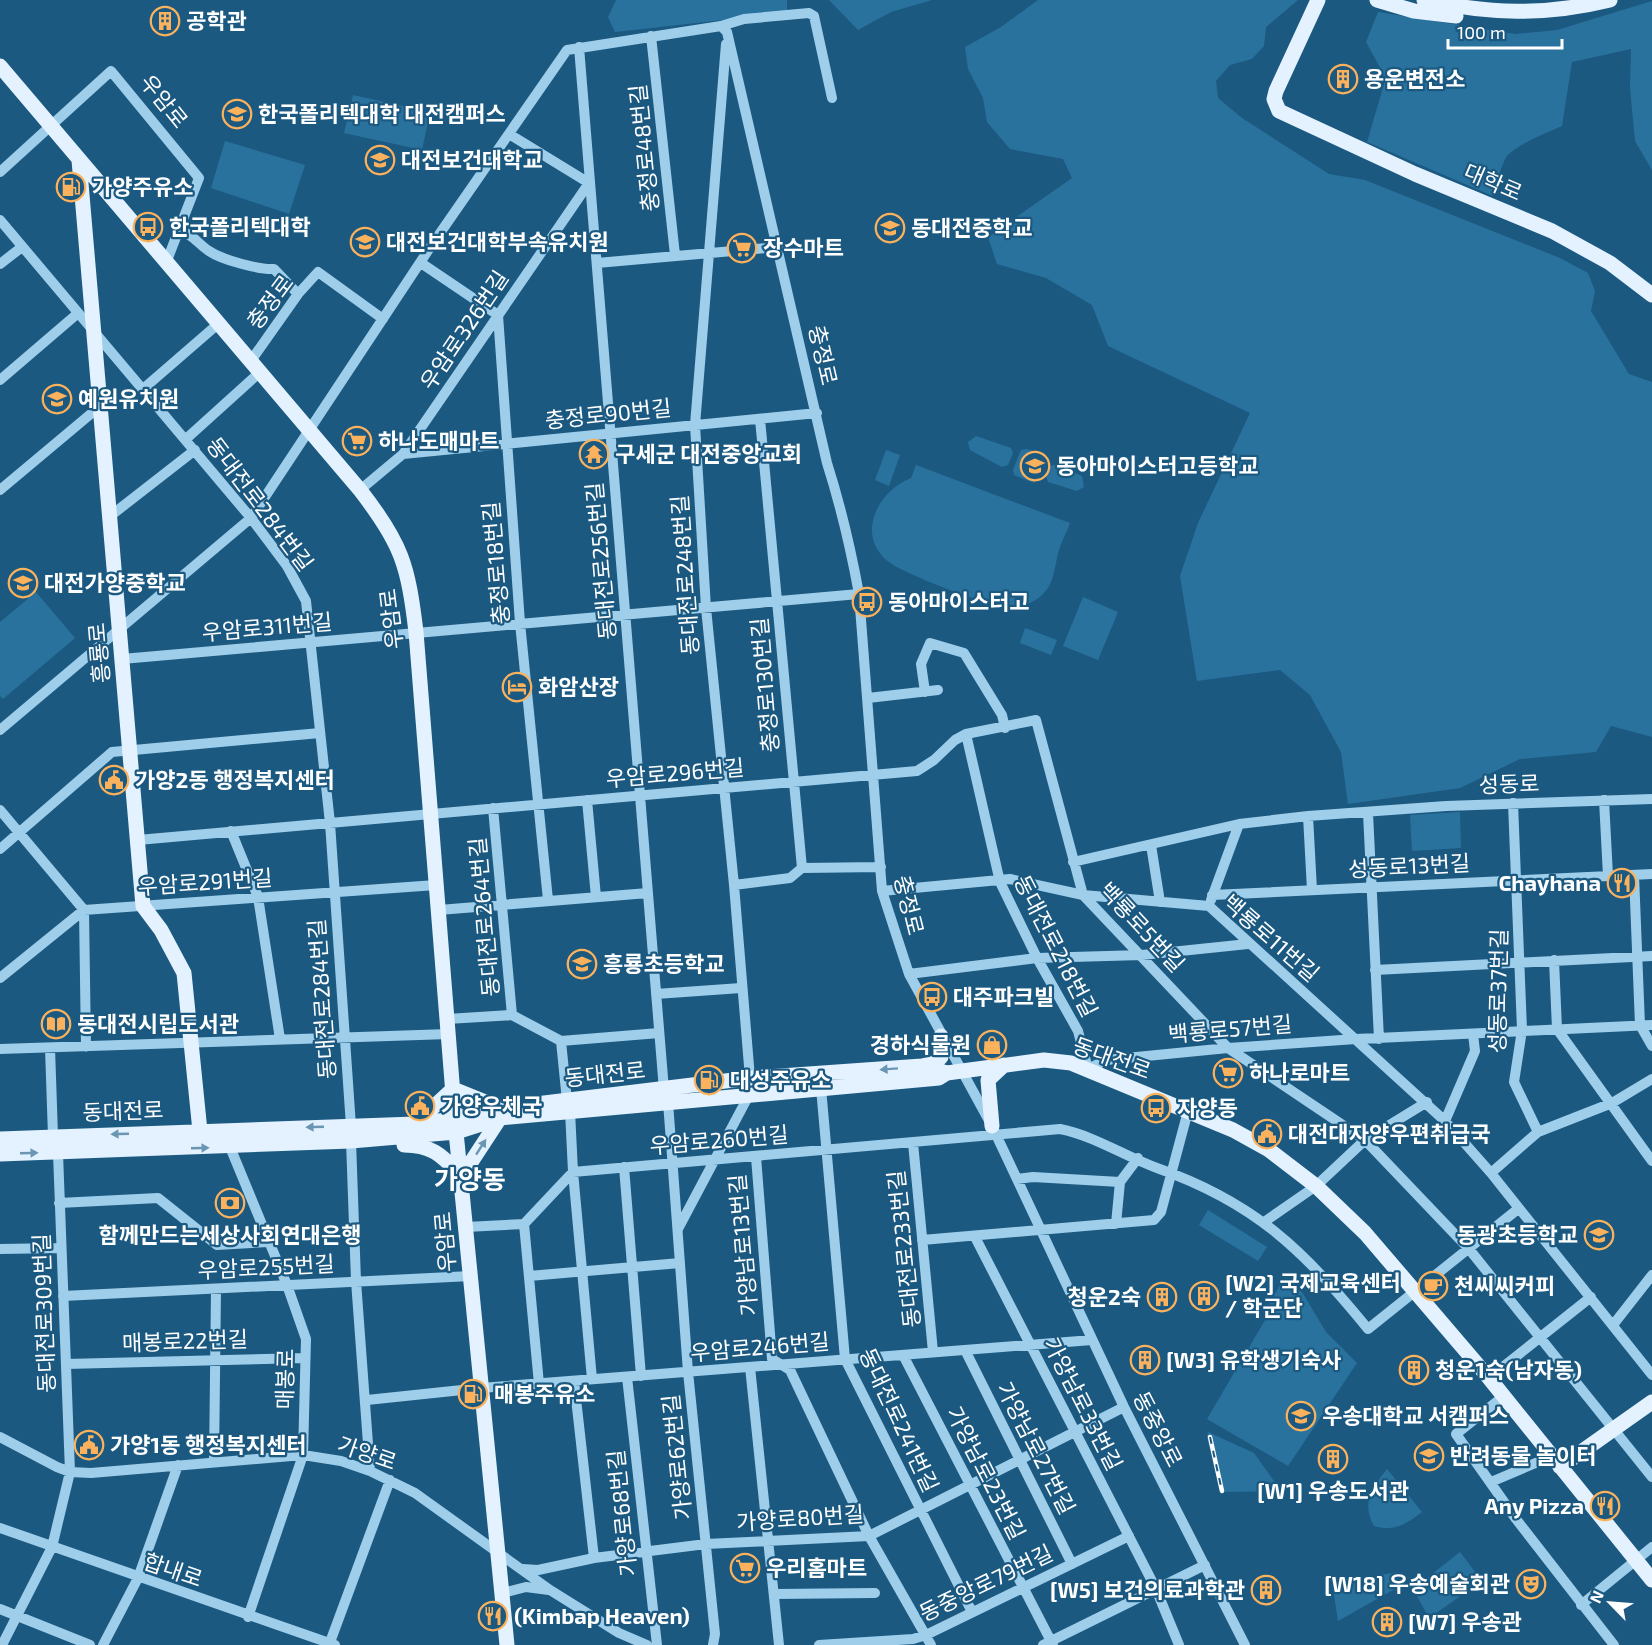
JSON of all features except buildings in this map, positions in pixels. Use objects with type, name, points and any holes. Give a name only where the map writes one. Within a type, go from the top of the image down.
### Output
[{"type":"main road","name":"대학로","points":[[1318,0],[1284,77],[1283,93],[1287,102],[1309,124],[1415,174],[1551,231],[1610,263],[1652,295]]},
{"type":"main road","points":[[1377,0],[1414,11],[1457,16],[1568,9],[1610,0]]},
{"type":"main road","points":[[1424,0],[1492,12]]},
{"type":"main road","name":"우암로","points":[[0,66],[360,490],[391,533],[402,555],[410,580],[416,632],[456,1126],[507,1645]]},
{"type":"main road","name":"흥룡로","points":[[79,160],[143,906]]},
{"type":"main road","points":[[143,906],[161,930],[184,973],[201,1131]]},
{"type":"main road","points":[[922,1066],[935,1063],[941,1057],[941,1036]]},
{"type":"main road","name":"동대전로","points":[[0,1154],[230,1147],[456,1126],[500,1113],[666,1096],[749,1095],[939,1078],[955,1072],[1044,1060],[1071,1063],[1233,1130],[1269,1150],[1316,1186],[1365,1233],[1489,1378],[1652,1580]]},
{"type":"main road","points":[[994,1131],[988,1080],[992,1073],[1005,1064]]},
{"type":"main road","name":"동대전로","points":[[666,1096],[750,1078],[922,1066],[955,1072]]},
{"type":"main road","points":[[355,1135],[372,1146],[422,1145],[444,1158],[462,1176],[500,1113],[453,1089],[415,1124]]},
{"type":"main road","name":"동대전로","points":[[0,1139],[201,1131],[355,1135],[415,1124],[456,1126]]},
{"type":"main road","points":[[1556,1462],[1612,1430],[1652,1402]]},
{"type":"street","points":[[0,730],[251,518],[308,429],[567,50],[579,46],[651,36],[724,29],[744,19],[809,13],[814,16],[832,98]]},
{"type":"street","name":"충정로","points":[[724,29],[744,98],[842,511],[859,594],[882,891],[909,974],[941,1036],[955,1072]]},
{"type":"street","name":"동대전로248번길","points":[[724,29],[724,103],[695,425],[706,608],[734,885],[750,1078]]},
{"type":"street","name":"충정로48번길","points":[[651,36],[675,255]]},
{"type":"street","name":"동대전로256번길","points":[[579,46],[666,1096]]},
{"type":"street","name":"우암로","points":[[0,172],[50,124],[111,71],[199,178],[166,263]]},
{"type":"street","points":[[724,103],[744,98]]},
{"type":"street","points":[[509,134],[589,183]]},
{"type":"street","name":"우암로326번길","points":[[360,490],[403,454],[589,183]]},
{"type":"street","name":"동대전로284번길","points":[[0,220],[251,518],[287,566],[306,601],[330,823],[345,1037],[355,1135],[356,1281],[367,1400],[370,1471]]},
{"type":"street","points":[[178,230],[190,233],[210,252],[263,270],[274,269],[298,294]]},
{"type":"street","points":[[0,264],[22,247]]},
{"type":"street","points":[[597,262],[778,247]]},
{"type":"street","points":[[422,262],[498,315]]},
{"type":"street","name":"충정로","points":[[255,368],[298,294],[318,272],[383,319]]},
{"type":"street","points":[[0,380],[77,314]]},
{"type":"street","name":"충정로18번길","points":[[498,315],[520,623],[548,900]]},
{"type":"street","points":[[143,389],[218,324]]},
{"type":"street","points":[[186,439],[255,368]]},
{"type":"street","points":[[0,490],[99,407]]},
{"type":"street","name":"충정로90번길","points":[[403,454],[817,413]]},
{"type":"street","name":"충정로130번길","points":[[760,419],[802,868]]},
{"type":"street","points":[[109,517],[195,450]]},
{"type":"street","name":"우암로311번길","points":[[122,659],[859,594]]},
{"type":"street","points":[[925,692],[921,664],[930,643],[964,653],[1002,715],[1005,728]]},
{"type":"street","points":[[868,698],[938,690]]},
{"type":"street","name":"백룡로5번길","points":[[874,776],[917,771],[934,760],[955,740],[966,735],[1036,720],[1072,862],[1083,895],[1228,1048],[1365,1140],[1469,1249],[1652,1477]]},
{"type":"street","points":[[0,849],[112,752],[320,733]]},
{"type":"street","name":"동대전로218번길","points":[[966,735],[1000,882],[1037,958],[1078,1031],[1088,1069]]},
{"type":"street","name":"우암로296번길","points":[[138,840],[874,776]]},
{"type":"street","name":"성동로","points":[[1072,862],[1239,824],[1308,816],[1513,803],[1652,799]]},
{"type":"street","name":"우암로296번길","points":[[587,800],[596,897]]},
{"type":"street","points":[[1604,800],[1608,876]]},
{"type":"street","name":"성동로37번길","points":[[1513,803],[1522,1030],[1514,1082],[1538,1132]]},
{"type":"street","name":"동대전로264번길","points":[[494,808],[512,1015],[561,1041]]},
{"type":"street","points":[[0,810],[84,910],[86,1047]]},
{"type":"street","points":[[1368,813],[1378,1040]]},
{"type":"street","points":[[1308,816],[1312,890]]},
{"type":"street","points":[[1210,901],[1239,824]]},
{"type":"street","points":[[231,831],[258,897],[280,1040]]},
{"type":"street","points":[[1151,845],[1160,902]]},
{"type":"street","points":[[734,885],[790,878],[802,868],[881,867]]},
{"type":"street","name":"성동로13번길","points":[[1210,901],[1312,890],[1652,874]]},
{"type":"street","points":[[1634,875],[1640,1025],[1652,1047]]},
{"type":"street","name":"백룡로11번길","points":[[882,891],[1000,882],[1010,879],[1083,895],[1160,902],[1210,901],[1248,944],[1427,1102],[1445,1121],[1491,1173],[1652,1375]]},
{"type":"street","name":"우암로291번길","points":[[84,910],[436,885]]},
{"type":"street","points":[[439,910],[648,893]]},
{"type":"street","points":[[0,978],[84,910]]},
{"type":"street","points":[[909,974],[1037,958],[1142,955],[1248,944]]},
{"type":"street","points":[[1375,970],[1652,956]]},
{"type":"street","points":[[1554,960],[1557,1029],[1652,1161]]},
{"type":"street","points":[[656,994],[741,988]]},
{"type":"street","points":[[0,1049],[345,1037],[448,1027],[512,1015]]},
{"type":"street","name":"백룡로57번길","points":[[1088,1069],[1106,1060],[1228,1048],[1356,1039],[1378,1040],[1522,1030],[1652,1025]]},
{"type":"street","points":[[592,1379],[561,1041],[659,1033]]},
{"type":"street","points":[[1445,1121],[1475,1051],[1473,1034]]},
{"type":"street","name":"동대전로","points":[[50,1048],[53,1136]]},
{"type":"street","name":"동중앙로","points":[[955,1072],[994,1131],[1038,1229],[1124,1407],[1245,1645]]},
{"type":"street","points":[[1491,1173],[1538,1132],[1612,1103],[1652,1079]]},
{"type":"street","name":"동대전로241번길","points":[[821,1088],[845,1359],[972,1612]]},
{"type":"street","points":[[678,1229],[749,1095]]},
{"type":"street","name":"가양로62번길","points":[[666,1096],[688,1372],[715,1634],[713,1645]]},
{"type":"street","points":[[1264,1222],[1316,1186],[1365,1140],[1427,1102]]},
{"type":"street","points":[[922,1240],[1154,1220],[1161,1212],[1188,1111]]},
{"type":"street","name":"우암로260번길","points":[[573,1172],[913,1143],[994,1131],[1059,1130],[1078,1133],[1223,1195],[1264,1222],[1322,1273],[1368,1329],[1415,1294]]},
{"type":"street","name":"동대전로233번길","points":[[913,1143],[933,1352]]},
{"type":"street","name":"매봉로","points":[[230,1147],[287,1285],[306,1339],[303,1455],[248,1617]]},
{"type":"street","name":"동대전로309번길","points":[[3,1645],[52,1547],[70,1472],[58,1153]]},
{"type":"street","name":"가양남로13번길","points":[[756,1157],[772,1359],[790,1370],[869,1536],[928,1640]]},
{"type":"street","points":[[1116,1224],[1120,1182],[1138,1158]]},
{"type":"street","points":[[624,1167],[641,1376]]},
{"type":"street","points":[[466,1227],[524,1224],[573,1172]]},
{"type":"street","points":[[1017,1179],[1033,1177],[1120,1182]]},
{"type":"street","points":[[59,1203],[158,1198],[217,1245],[268,1242]]},
{"type":"street","points":[[1415,1294],[1518,1209]]},
{"type":"street","points":[[524,1224],[538,1384]]},
{"type":"street","name":"가양남로33번길","points":[[975,1237],[1156,1589],[1179,1645]]},
{"type":"street","points":[[0,1249],[60,1248]]},
{"type":"street","points":[[529,1276],[680,1263]]},
{"type":"street","points":[[1613,1325],[1652,1275]]},
{"type":"street","name":"우암로255번길","points":[[63,1296],[471,1276]]},
{"type":"street","points":[[214,1462],[216,1289]]},
{"type":"street","points":[[1489,1378],[1591,1297]]},
{"type":"street","name":"우암로246번길","points":[[481,1388],[1092,1340]]},
{"type":"street","name":"가양남로27번길","points":[[965,1350],[1072,1564]]},
{"type":"street","name":"가양남로23번길","points":[[903,1355],[971,1485],[1049,1644]]},
{"type":"street","name":"매봉로22번길","points":[[66,1364],[305,1358]]},
{"type":"street","points":[[750,1367],[779,1645]]},
{"type":"street","name":"가양로68번길","points":[[627,1377],[657,1645]]},
{"type":"street","points":[[574,1381],[594,1558]]},
{"type":"street","points":[[367,1400],[481,1388]]},
{"type":"street","points":[[1504,1396],[1456,1434],[1516,1519],[1614,1645]]},
{"type":"street","name":"가양로80번길","points":[[523,1569],[544,1569],[594,1558],[706,1544],[869,1536],[1124,1407]]},
{"type":"street","name":"가양로","points":[[0,1437],[70,1472],[91,1473],[303,1455],[341,1461],[370,1471],[415,1493],[550,1590],[619,1633],[647,1645]]},
{"type":"street","points":[[1491,1482],[1556,1462]]},
{"type":"street","points":[[103,1645],[138,1578],[178,1466]]},
{"type":"street","points":[[331,1644],[390,1480]]},
{"type":"street","name":"합내로","points":[[0,1528],[248,1617],[331,1644]]},
{"type":"street","name":"동중앙로79번길","points":[[819,1645],[928,1640],[972,1612],[1128,1536]]},
{"type":"street","points":[[1581,1605],[1652,1547]]},
{"type":"street","points":[[1049,1644],[1205,1564]]},
{"type":"street","points":[[503,1593],[526,1587],[550,1590]]},
{"type":"street","points":[[775,1594],[875,1593]]},
{"type":"street","points":[[0,1609],[90,1645]]},
{"type":"shaded area","points":[[616,0],[787,0],[787,13],[615,32],[608,17]]},
{"type":"shaded area","points":[[829,0],[932,0],[891,12],[858,30]]},
{"type":"shaded area","points":[[1038,0],[1298,0],[1266,27],[1264,46],[1252,59],[1230,65],[1216,81],[1218,98],[1242,118],[1329,174],[1365,180],[1560,258],[1588,273],[1595,291],[1591,311],[1629,374],[1652,382],[1652,737],[1611,726],[1596,752],[1520,759],[1460,788],[1348,804],[1341,752],[1310,695],[1280,670],[1197,681],[1180,576],[1198,523],[1250,413],[1108,346],[1092,305],[1046,278],[997,264],[988,237],[1072,178],[1063,159],[1010,149],[987,122],[983,98],[968,69],[965,47],[1001,27]]},
{"type":"shaded area","points":[[1652,1],[1652,170],[1635,141],[1630,88],[1631,49],[1572,62],[1562,126],[1526,143],[1507,156],[1493,196],[1367,142],[1384,84],[1383,73],[1366,42],[1378,12],[1515,34],[1557,30]]},
{"type":"shaded area","points":[[353,95],[430,112],[422,150],[344,133]]},
{"type":"shaded area","points":[[225,141],[305,165],[289,214],[211,188]]},
{"type":"shaded area","points":[[976,436],[1011,448],[1013,453],[1008,465],[1002,467],[970,450],[968,442]]},
{"type":"shaded area","points":[[1027,449],[1044,455],[1045,460],[1034,483],[1014,475],[1013,470],[1021,450]]},
{"type":"shaded area","points":[[886,450],[900,455],[889,486],[875,480]]},
{"type":"shaded area","points":[[1056,464],[1082,476],[1084,487],[1077,491],[1048,482],[1046,476],[1049,467]]},
{"type":"shaded area","points":[[916,465],[1070,523],[1059,549],[1051,583],[1042,595],[1020,607],[1002,606],[926,581],[885,559],[872,536],[872,524],[882,502],[890,492],[911,478]]},
{"type":"shaded area","points":[[36,592],[75,638],[3,699],[0,696],[0,622]]},
{"type":"shaded area","points":[[1083,597],[1118,612],[1098,660],[1063,646]]},
{"type":"shaded area","points":[[1025,628],[1057,640],[1051,655],[1020,643]]},
{"type":"shaded area","points":[[1460,812],[1461,848],[1412,851],[1410,815]]},
{"type":"shaded area","points":[[1208,1210],[1267,1247],[1258,1261],[1199,1225]]},
{"type":"shaded area","points":[[1283,1280],[1302,1292],[1326,1332],[1357,1363],[1288,1466],[1207,1419],[1271,1310],[1267,1307]]},
{"type":"shaded area","points":[[1208,1432],[1254,1453],[1281,1491],[1220,1492],[1207,1437]]},
{"type":"shaded area","points":[[1387,1469],[1422,1512],[1405,1523],[1381,1528],[1374,1526],[1370,1518],[1368,1503],[1373,1489]]},
{"type":"shaded area","points":[[1460,1552],[1482,1581],[1429,1618],[1413,1589]]},
{"type":"shaded area","points":[[1399,1572],[1400,1586],[1338,1621],[1332,1582]]},
{"type":"railway","points":[[1210,1437],[1222,1491]]},
{"type":"place","name":"공학관","points":[[165,21]]},
{"type":"place","name":"용운변전소","points":[[1343,79]]},
{"type":"place","name":"한국폴리텍대학 대전캠퍼스","points":[[237,114]]},
{"type":"place","name":"대전보건대학교","points":[[380,160]]},
{"type":"place","name":"가양주유소","points":[[71,187]]},
{"type":"place","name":"한국폴리텍대학","points":[[148,227]]},
{"type":"place","name":"동대전중학교","points":[[890,228]]},
{"type":"place","name":"대전보건대학부속유치원","points":[[365,242]]},
{"type":"place","name":"장수마트","points":[[742,248]]},
{"type":"place","name":"예원유치원","points":[[57,399]]},
{"type":"place","name":"하나도매마트","points":[[357,441]]},
{"type":"place","name":"구세군 대전중앙교회","points":[[594,454]]},
{"type":"place","name":"동아마이스터고등학교","points":[[1035,466]]},
{"type":"place","name":"대전가양중학교","points":[[23,583]]},
{"type":"place","name":"동아마이스터고","points":[[867,602]]},
{"type":"place","name":"화암산장","points":[[517,687]]},
{"type":"place","name":"가양2동 행정복지센터","points":[[114,780]]},
{"type":"place","name":"Chayhana","points":[[1622,883]]},
{"type":"place","name":"흥룡초등학교","points":[[582,964]]},
{"type":"place","name":"대주파크빌","points":[[932,997]]},
{"type":"place","name":"동대전시립도서관","points":[[56,1024]]},
{"type":"place","name":"경하식물원","points":[[992,1045]]},
{"type":"place","name":"하나로마트","points":[[1228,1073]]},
{"type":"place","name":"대성주유소","points":[[709,1080]]},
{"type":"place","name":"가양우체국","points":[[420,1106]]},
{"type":"place","name":"자양동","points":[[1156,1108]]},
{"type":"place","name":"대전대자양우편취급국","points":[[1267,1134]]},
{"type":"place","name":"함께만드는세상사회연대은행","points":[[230,1203]]},
{"type":"place","name":"동광초등학교","points":[[1599,1235]]},
{"type":"place","name":"천씨씨커피","points":[[1433,1286]]},
{"type":"place","name":"[W2] 국제교육센터 / 학군단","points":[[1204,1296]]},
{"type":"place","name":"청운2숙","points":[[1162,1297]]},
{"type":"place","name":"[W3] 유학생기숙사","points":[[1145,1360]]},
{"type":"place","name":"청운1숙(남자동)","points":[[1414,1370]]},
{"type":"place","name":"매봉주유소","points":[[473,1394]]},
{"type":"place","name":"우송대학교 서캠퍼스","points":[[1301,1416]]},
{"type":"place","name":"가양1동 행정복지센터","points":[[89,1445]]},
{"type":"place","name":"반려동물 놀이터","points":[[1429,1456]]},
{"type":"place","name":"[W1] 우송도서관","points":[[1333,1459]]},
{"type":"place","name":"Any Pizza","points":[[1605,1506]]},
{"type":"place","name":"우리홈마트","points":[[745,1568]]},
{"type":"place","name":"[W18] 우송예술회관","points":[[1531,1584]]},
{"type":"place","name":"[W5] 보건의료과학관","points":[[1266,1590]]},
{"type":"place","name":"(Kimbap Heaven)","points":[[493,1616]]},
{"type":"place","name":"[W7] 우송관","points":[[1387,1622]]},
{"type":"district","name":"가양동","points":[[470,1180]]}]
